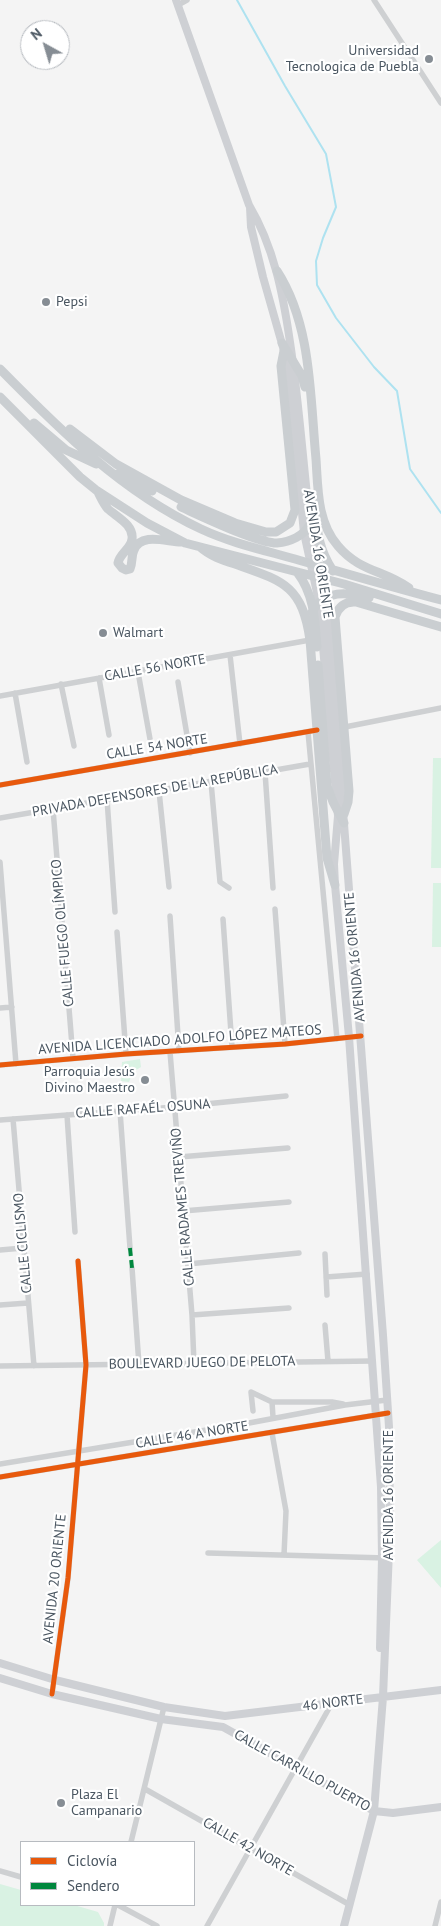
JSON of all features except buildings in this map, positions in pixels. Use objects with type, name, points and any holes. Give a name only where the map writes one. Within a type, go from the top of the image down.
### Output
[{"type":"main road","points":[[177,3],[250,205]]},
{"type":"main road","name":"AVENIDA 16 ORIENTE","points":[[250,205],[260,223],[277,271],[284,299],[294,364],[314,564]]},
{"type":"main road","name":"AVENIDA 16 ORIENTE","points":[[250,205],[251,227],[283,347],[290,392],[304,533],[317,577],[342,815],[361,1036],[388,1413],[390,1483],[374,1811],[344,1926]]},
{"type":"main road","points":[[277,271],[288,291],[301,332],[308,375],[319,497],[325,525],[338,547],[355,563],[398,581],[415,593]]},
{"type":"main road","points":[[283,347],[302,376],[306,392],[317,531],[322,552],[344,584]]},
{"type":"main road","points":[[52,420],[64,425],[116,464],[181,500],[235,523],[266,532],[276,532],[290,523],[295,510],[281,366],[283,347]]},
{"type":"main road","points":[[0,369],[52,420],[126,485],[158,506],[199,528],[216,536],[441,600]]},
{"type":"main road","points":[[0,397],[80,477],[96,490],[147,523],[185,543]]},
{"type":"main road","points":[[13,409],[66,450],[207,519],[268,541],[283,542],[304,533],[310,524]]},
{"type":"main road","points":[[96,490],[107,508],[126,524],[131,532],[132,539],[120,556],[118,563],[126,570],[130,569],[136,546],[150,538],[198,545],[344,584],[441,614]]},
{"type":"main road","points":[[198,545],[204,551],[219,559],[269,577],[287,587],[303,607],[309,628],[321,702],[312,731],[327,858],[335,885]]},
{"type":"main road","points":[[276,553],[297,571],[308,590],[319,603],[321,702],[328,786],[342,815]]},
{"type":"main road","points":[[309,628],[319,603],[336,594],[353,594],[441,619]]},
{"type":"main road","points":[[342,815],[350,792],[335,617],[340,607],[348,602],[356,602],[441,627]]},
{"type":"main road","name":"AVENIDA 16 ORIENTE","points":[[342,815],[337,833],[334,864],[335,885],[367,1274],[386,1558]]},
{"type":"main road","points":[[0,1663],[55,1680],[164,1707],[225,1716],[223,1728],[160,1719],[52,1694],[0,1678]]},
{"type":"main road","name":"46 NORTE","points":[[225,1716],[441,1690]]},
{"type":"main road","name":"CALLE CARRILLO PUERTO","points":[[223,1728],[374,1811],[393,1813],[441,1807]]},
{"type":"street","points":[[177,3],[187,0]]},
{"type":"street","points":[[374,0],[441,103]]},
{"type":"street","name":"CALLE 56 NORTE","points":[[0,696],[310,640]]},
{"type":"street","points":[[230,655],[240,744]]},
{"type":"street","points":[[138,672],[150,739]]},
{"type":"street","points":[[99,678],[109,734]]},
{"type":"street","points":[[178,682],[190,753]]},
{"type":"street","points":[[61,684],[74,746]]},
{"type":"street","points":[[15,694],[27,762]]},
{"type":"street","points":[[345,727],[441,708]]},
{"type":"street","points":[[312,731],[310,764],[337,1039]]},
{"type":"street","name":"CALLE 54 NORTE","points":[[0,785],[312,731]]},
{"type":"street","name":"PRIVADA DEFENSORES DE LA REPÚBLICA","points":[[0,818],[310,764]]},
{"type":"street","points":[[265,772],[273,888]]},
{"type":"street","points":[[211,782],[220,882],[229,888]]},
{"type":"street","points":[[159,791],[169,887]]},
{"type":"street","points":[[107,799],[115,912]]},
{"type":"street","name":"CALLE FUEGO OLÍMPICO","points":[[53,809],[73,1058]]},
{"type":"street","points":[[0,862],[1,896],[16,1064]]},
{"type":"street","points":[[276,909],[285,1044]]},
{"type":"street","points":[[170,916],[179,1051]]},
{"type":"street","points":[[223,919],[232,1046]]},
{"type":"street","points":[[117,932],[126,1054]]},
{"type":"street","points":[[0,1008],[12,1007]]},
{"type":"street","name":"AVENIDA LICENCIADO ADOLFO LÓPEZ MATEOS","points":[[0,1065],[232,1046],[285,1044],[361,1036]]},
{"type":"street","name":"CALLE RADAMES TREVIÑO","points":[[170,1052],[192,1315],[194,1363]]},
{"type":"street","name":"CALLE RAFAÉL OSUNA","points":[[0,1120],[175,1107],[286,1096]]},
{"type":"street","points":[[120,1111],[130,1248]]},
{"type":"street","points":[[67,1115],[75,1232]]},
{"type":"street","name":"CALLE CICLISMO","points":[[13,1119],[22,1248],[34,1366]]},
{"type":"street","points":[[179,1157],[288,1148]]},
{"type":"street","points":[[183,1211],[289,1202]]},
{"type":"street","points":[[0,1250],[22,1248]]},
{"type":"street","points":[[188,1264],[299,1253]]},
{"type":"street","points":[[325,1254],[327,1295]]},
{"type":"street","name":"AVENIDA 20 ORIENTE","points":[[52,1694],[68,1578],[86,1365],[78,1261]]},
{"type":"street","points":[[132,1268],[139,1365]]},
{"type":"street","points":[[326,1277],[367,1274]]},
{"type":"street","points":[[0,1305],[28,1303]]},
{"type":"street","points":[[192,1315],[289,1308]]},
{"type":"street","points":[[325,1325],[328,1361]]},
{"type":"street","name":"BOULEVARD JUEGO DE PELOTA","points":[[0,1366],[373,1361]]},
{"type":"street","points":[[253,1411],[251,1392],[272,1402],[332,1402],[345,1405]]},
{"type":"street","name":"CALLE 46 A NORTE","points":[[0,1464],[345,1405],[387,1400]]},
{"type":"street","points":[[272,1402],[273,1417]]},
{"type":"street","name":"CALLE 46 A NORTE","points":[[0,1477],[388,1413]]},
{"type":"street","points":[[272,1433],[286,1511],[284,1555]]},
{"type":"street","points":[[208,1553],[386,1558]]},
{"type":"street","points":[[207,1926],[332,1703]]},
{"type":"street","points":[[131,1841],[164,1707]]},
{"type":"street","name":"CALLE 42 NORTE","points":[[145,1789],[350,1905]]},
{"type":"street","points":[[0,1871],[20,1877]]},
{"type":"street","points":[[435,1926],[441,1902]]},
{"type":"street","points":[[110,1926],[117,1906]]},
{"type":"street","points":[[119,1906],[157,1926]]},
{"type":"green space","points":[[433,758],[441,758],[441,868],[431,868]]},
{"type":"green space","points":[[433,883],[441,883],[441,947],[432,947]]},
{"type":"green space","points":[[140,1059],[141,1067],[133,1072],[129,1082],[121,1081],[122,1062]]},
{"type":"green space","points":[[441,1540],[441,1588],[417,1560]]},
{"type":"green space","points":[[0,1884],[20,1890],[20,1906],[77,1906],[98,1912],[104,1923],[104,1926],[0,1926]]},
{"type":"waterway","points":[[237,0],[326,154],[336,207],[316,261],[317,285],[336,318],[374,367],[397,391],[410,469],[441,513]]},
{"type":"marked path","points":[[130,1248],[132,1268]]},
{"type":"cycle path","points":[[0,785],[317,730]]},
{"type":"cycle path","points":[[0,1065],[126,1054],[285,1044],[361,1036]]},
{"type":"cycle path","points":[[52,1694],[68,1578],[86,1365],[78,1261]]},
{"type":"cycle path","points":[[0,1477],[388,1413]]},
{"type":"place","name":"Universidad Tecnologica de Puebla","points":[[429,59]]},
{"type":"place","name":"Pepsi","points":[[46,302]]},
{"type":"place","name":"Walmart","points":[[103,633]]},
{"type":"place","name":"Parroquia Jesús Divino Maestro","points":[[145,1080]]},
{"type":"place","name":"Plaza El Campanario","points":[[61,1803]]}]
